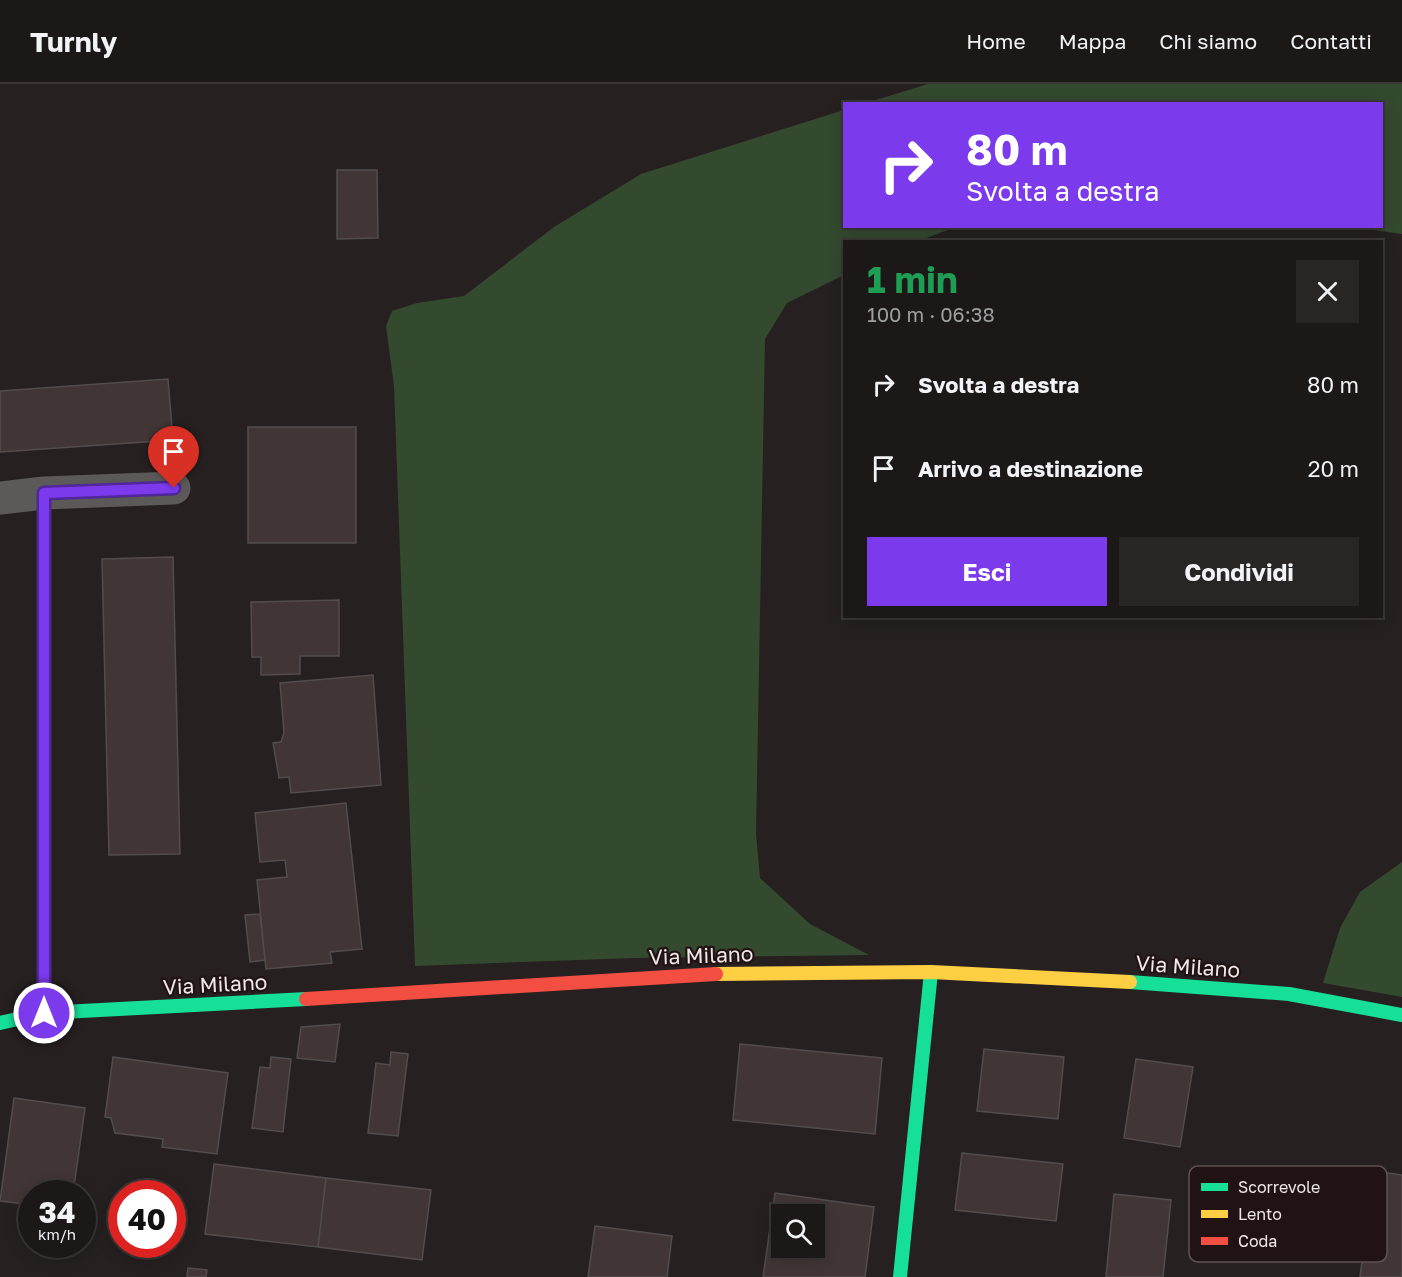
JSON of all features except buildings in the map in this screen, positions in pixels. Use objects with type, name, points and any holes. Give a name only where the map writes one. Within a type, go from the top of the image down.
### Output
[{"type":"street","points":[[0,498],[44,493],[174,488]]},
{"type":"street","points":[[44,493],[44,1013]]},
{"type":"street","points":[[900,1277],[931,972]]},
{"type":"street","name":"Via Milano","points":[[0,1023],[44,1013],[223,1005],[690,974],[931,972],[1118,981],[1289,994],[1402,1015]]},
{"type":"green space","points":[[928,84],[1402,84],[1402,234],[1359,228],[1383,228],[1383,102],[869,102]]},
{"type":"green space","points":[[843,110],[843,228],[953,228],[921,240],[843,240],[843,275],[787,303],[765,339],[756,834],[760,878],[810,924],[869,955],[635,958],[415,966],[394,386],[386,326],[392,311],[417,303],[464,296],[554,227],[641,174]]},
{"type":"green space","points":[[1402,862],[1402,997],[1323,983],[1340,928],[1360,892]]},
{"type":"traffic: fast","points":[[44,493],[44,1013]]},
{"type":"traffic: fast","points":[[900,1277],[931,972]]},
{"type":"traffic: fast","points":[[1130,982],[1289,994],[1402,1015]]},
{"type":"traffic: fast","points":[[0,1023],[44,1013],[306,999]]},
{"type":"traffic: slow","points":[[716,974],[931,972],[1130,982]]},
{"type":"traffic: jam","points":[[306,999],[716,974]]},
{"type":"route","points":[[44,1013],[44,493],[174,488]]}]
